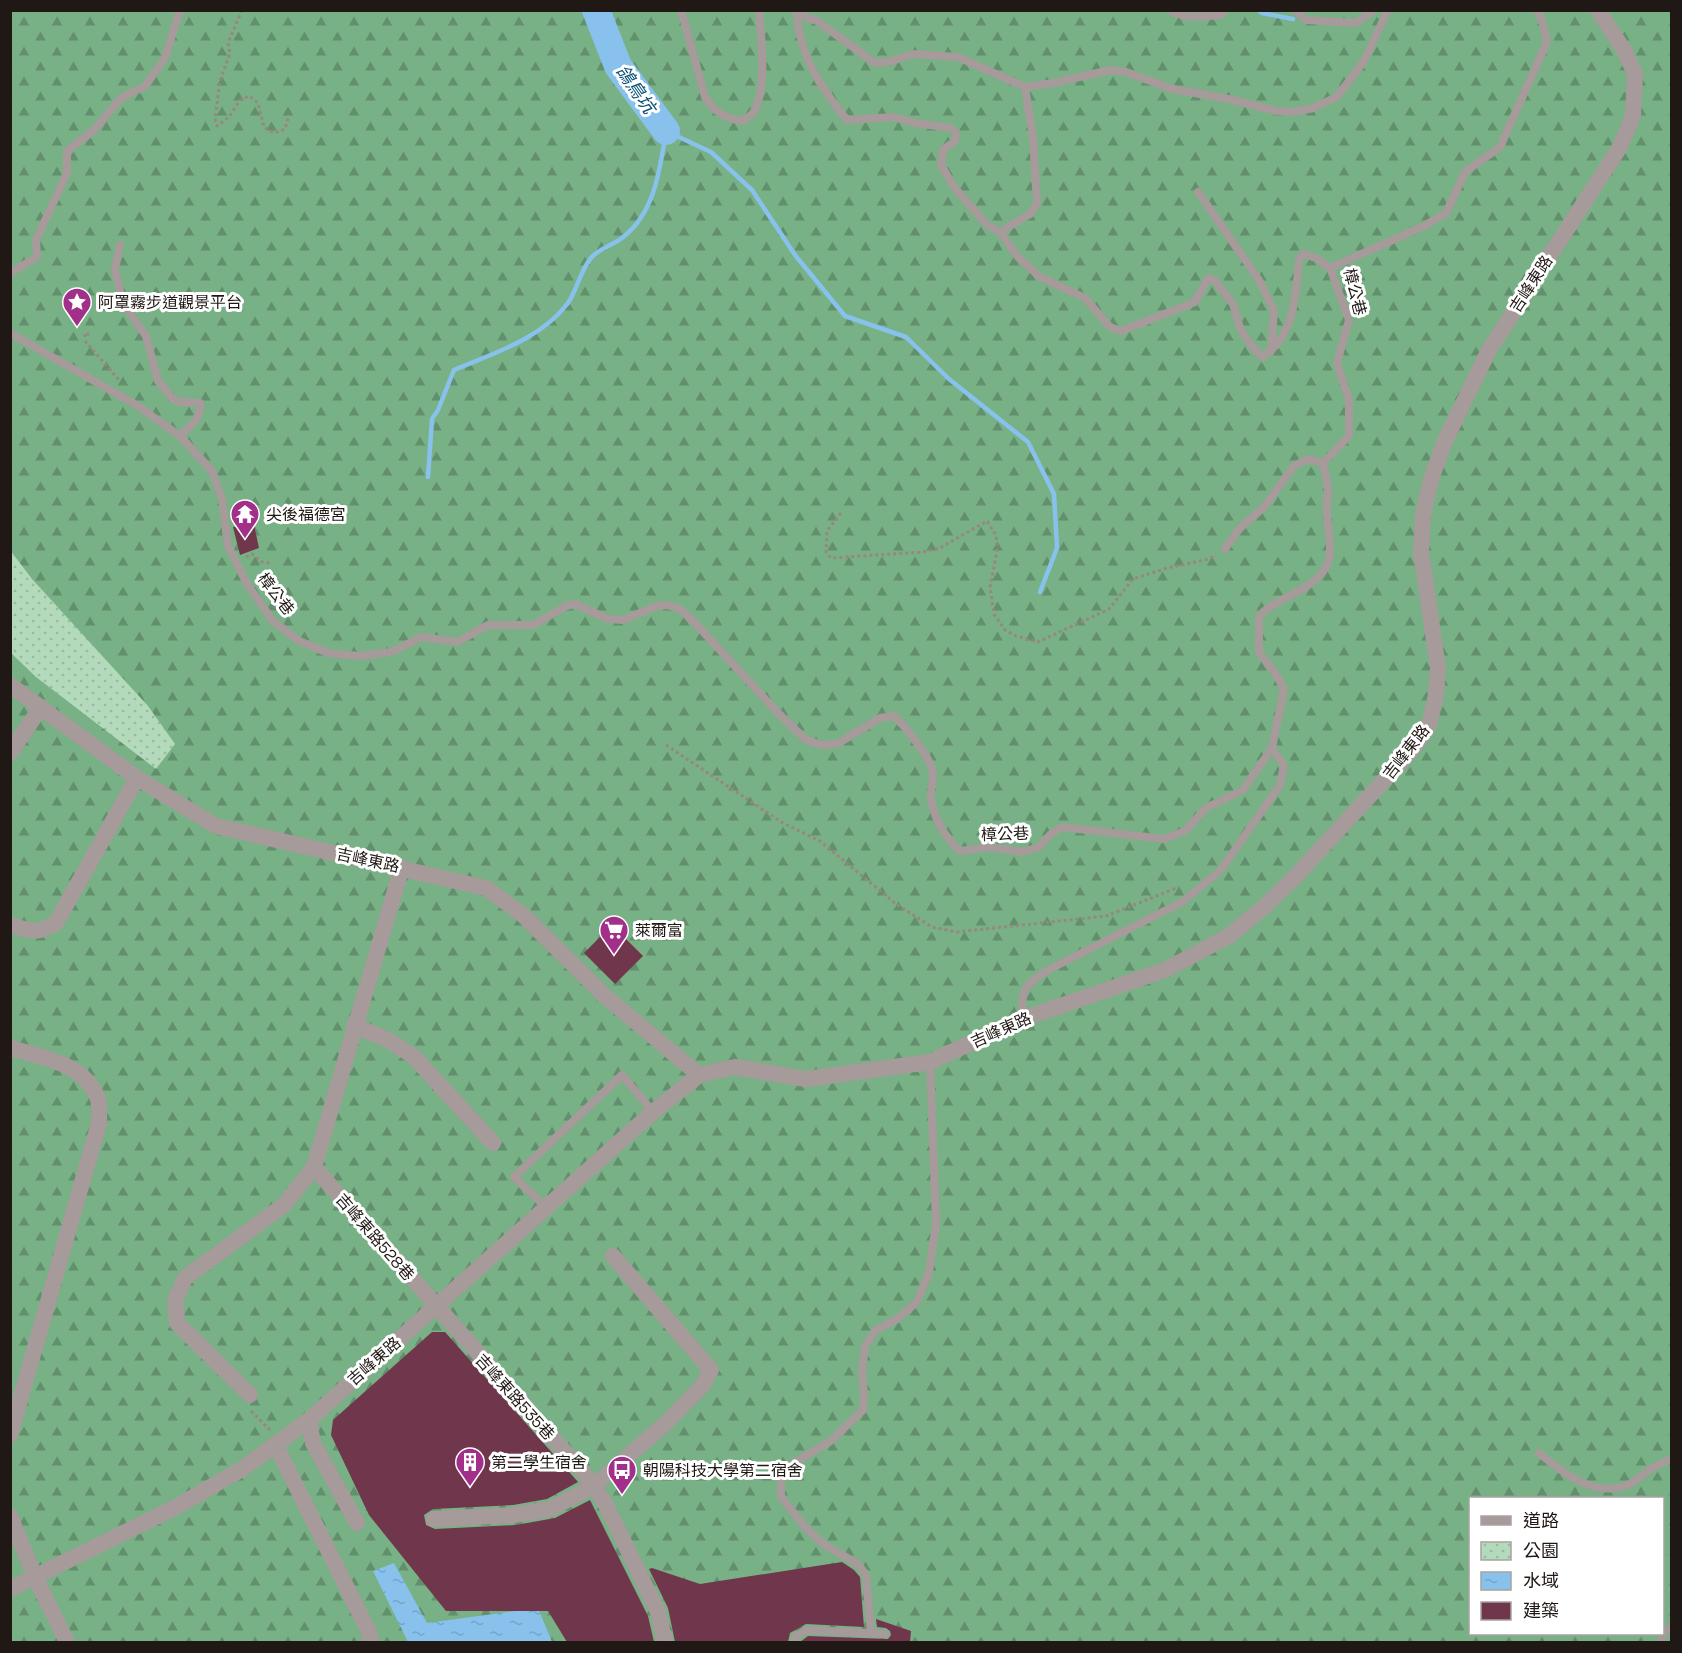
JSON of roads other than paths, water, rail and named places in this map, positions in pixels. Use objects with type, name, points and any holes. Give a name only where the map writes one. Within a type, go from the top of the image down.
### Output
[{"type":"street","name":"吉峰東路","points":[[10,1589],[174,1508],[242,1469],[309,1420],[653,1112],[699,1075],[735,1067],[806,1079],[930,1062],[1022,1019],[1164,970],[1229,936],[1295,877],[1411,751],[1429,726],[1436,695],[1438,668],[1421,552],[1423,515],[1431,479],[1444,442],[1489,350],[1620,147],[1633,116],[1635,74],[1625,52],[1598,10]]},
{"type":"street","name":"吉峰東路","points":[[10,685],[137,778],[216,826],[486,888],[523,915],[605,996],[699,1075]]},
{"type":"street","points":[[10,753],[41,707]]},
{"type":"street","points":[[10,925],[32,931],[43,931],[56,923],[137,778]]},
{"type":"street","points":[[250,1395],[177,1323],[175,1300],[185,1278],[284,1205],[314,1167],[402,867]]},
{"type":"street","points":[[354,1025],[388,1040],[413,1056],[493,1143]]},
{"type":"street","points":[[10,1048],[69,1066],[86,1080],[98,1100],[99,1123],[14,1402],[10,1435]]},
{"type":"street","name":"吉峰東路528巷","points":[[314,1167],[436,1307]]},
{"type":"street","points":[[434,1519],[514,1515],[550,1509],[594,1486],[666,1423],[703,1385],[711,1370],[613,1256]]},
{"type":"street","name":"吉峰東路535巷","points":[[436,1307],[594,1486],[605,1503],[658,1612],[664,1642]]},
{"type":"street","points":[[309,1420],[313,1443],[357,1523]]},
{"type":"street","points":[[278,1443],[368,1630],[371,1642]]},
{"type":"street","points":[[10,1516],[35,1577],[67,1642]]},
{"type":"lane","points":[[10,273],[37,257],[36,240],[67,173],[67,151],[94,130],[121,98],[145,86],[165,58],[180,10]]},
{"type":"lane","points":[[681,10],[705,97],[713,109],[726,118],[742,121],[752,114],[760,91],[759,10]]},
{"type":"lane","points":[[1170,10],[1177,15],[1192,16],[1221,15],[1226,10]]},
{"type":"lane","points":[[1295,10],[1306,20],[1356,23],[1374,10]]},
{"type":"lane","points":[[1330,268],[1316,258],[1304,254],[1299,260],[1296,303],[1282,338],[1270,352],[1262,357],[1249,343],[1240,328],[1233,304],[1215,281],[1208,278],[1195,302],[1121,331],[1110,327],[1085,298],[1040,277],[1018,257],[1000,232],[987,225],[954,187],[941,165],[943,150],[955,141],[956,133],[951,128],[915,123],[894,117],[847,120],[832,101],[808,62],[798,32],[796,12],[817,21],[875,63],[888,62],[913,54],[958,57],[1025,87],[1110,70],[1126,72],[1172,89],[1229,99],[1276,111],[1294,112],[1313,108],[1337,97],[1364,62],[1388,10]]},
{"type":"lane","name":"樟公巷","points":[[180,436],[212,471],[222,499],[228,546],[247,584],[273,621],[298,641],[328,653],[359,656],[391,652],[422,638],[457,642],[488,625],[533,625],[566,606],[575,604],[608,619],[623,620],[657,606],[669,605],[680,609],[696,624],[805,739],[820,745],[837,744],[880,718],[894,716],[906,726],[932,770],[932,798],[938,821],[951,842],[960,851],[991,847],[1022,852],[1039,847],[1051,834],[1062,827],[1164,839],[1185,831],[1206,808],[1243,790],[1272,748],[1284,689],[1259,652],[1259,616],[1265,609],[1316,579],[1323,572],[1331,555],[1327,513],[1328,492],[1323,463],[1349,436],[1349,400],[1337,363],[1349,320],[1330,268],[1425,226],[1446,213],[1466,172],[1500,147],[1547,42],[1537,10]]},
{"type":"lane","points":[[1000,232],[1030,214],[1036,203],[1033,138],[1025,87]]},
{"type":"lane","points":[[1198,192],[1259,280],[1274,311],[1270,352]]},
{"type":"lane","points":[[10,333],[138,406],[180,436],[197,420],[201,410],[200,403],[173,399],[158,381],[146,336],[123,304],[115,269],[120,244]]},
{"type":"lane","points":[[1225,549],[1239,529],[1264,507],[1294,466],[1308,459],[1323,463]]},
{"type":"lane","points":[[1022,1019],[1022,995],[1029,982],[1182,902],[1220,871],[1280,785],[1284,765],[1272,748]]},
{"type":"lane","points":[[871,1633],[866,1575],[858,1564],[823,1544],[806,1528],[781,1497],[781,1472],[832,1440],[863,1410],[862,1371],[865,1346],[876,1330],[897,1319],[917,1302],[929,1272],[936,1223],[930,1062]]},
{"type":"lane","points":[[547,1208],[514,1177],[622,1075],[653,1112]]},
{"type":"lane","points":[[1539,1453],[1574,1478],[1590,1486],[1606,1490],[1628,1485],[1654,1467],[1671,1459]]},
{"type":"lane","points":[[794,1642],[795,1637],[806,1630],[885,1634]]},
{"type":"water","points":[[394,1563],[427,1623],[538,1608],[552,1642],[408,1642],[373,1571]]},
{"type":"waterway","name":"鴿鳥坑","points":[[596,10],[618,66],[666,131]]},
{"type":"waterway","points":[[1258,10],[1262,13],[1293,19]]},
{"type":"waterway","points":[[428,477],[432,419],[454,370],[516,344],[531,336],[557,316],[571,298],[591,258],[622,238],[642,216],[658,175],[666,131],[711,152],[752,190],[795,255],[845,316],[906,337],[949,379],[1028,442],[1054,494],[1057,548],[1040,592]]},
{"type":"place","name":"阿罩霧步道觀景平台","points":[[77,328]]},
{"type":"place","name":"尖後福德宮","points":[[245,540]]},
{"type":"place","name":"萊爾富","points":[[614,956]]},
{"type":"place","name":"第二學生宿舍","points":[[470,1488]]},
{"type":"place","name":"朝陽科技大學第二宿舍","points":[[622,1496]]}]
